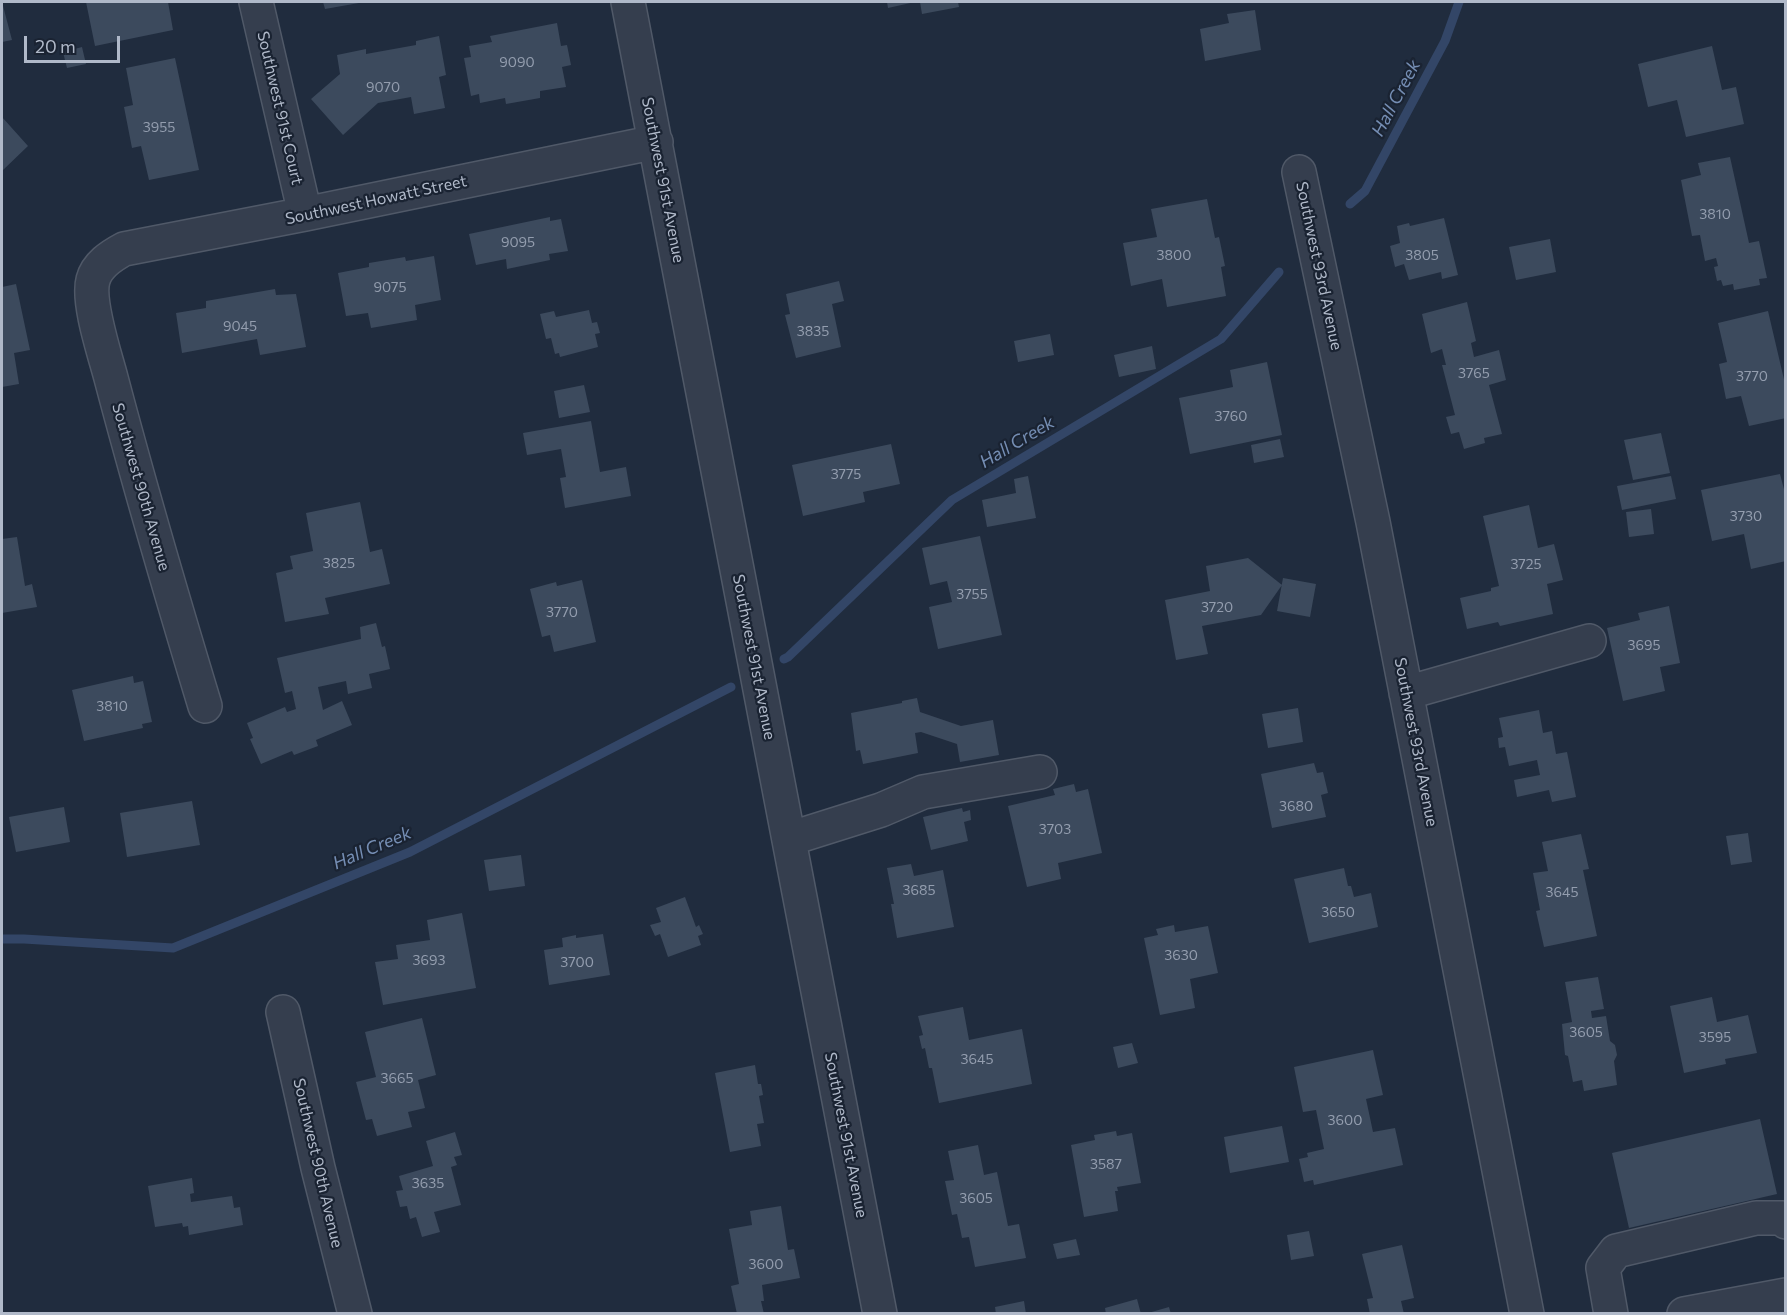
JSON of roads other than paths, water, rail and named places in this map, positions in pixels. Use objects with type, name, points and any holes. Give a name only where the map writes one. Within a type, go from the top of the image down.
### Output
[{"type":"street","name":"Southwest 91st Court","points":[[255,2],[305,214]]},
{"type":"street","name":"Southwest 91st Avenue","points":[[628,2],[880,1314]]},
{"type":"street","name":"Southwest Howatt Street","points":[[100,267],[111,256],[124,249],[656,142]]},
{"type":"street","name":"Southwest 93rd Avenue","points":[[1299,172],[1371,511],[1527,1314]]},
{"type":"street","name":"Southwest 90th Avenue","points":[[100,267],[93,280],[97,325],[134,468],[205,706]]},
{"type":"street","points":[[1406,693],[1589,641]]},
{"type":"street","points":[[789,839],[881,810],[923,792],[1040,772]]},
{"type":"street","name":"Southwest 90th Avenue","points":[[283,1012],[318,1168],[355,1314]]},
{"type":"street","points":[[1611,1314],[1604,1285],[1603,1268],[1616,1251],[1785,1212]]},
{"type":"street","points":[[1684,1314],[1785,1294]]},
{"type":"waterway","name":"Hall Creek","points":[[1350,204],[1365,191],[1445,41],[1459,2]]},
{"type":"waterway","name":"Hall Creek","points":[[784,659],[952,500],[1221,339],[1279,272]]},
{"type":"waterway","name":"Hall Creek","points":[[2,939],[173,948],[410,852],[731,687]]}]
